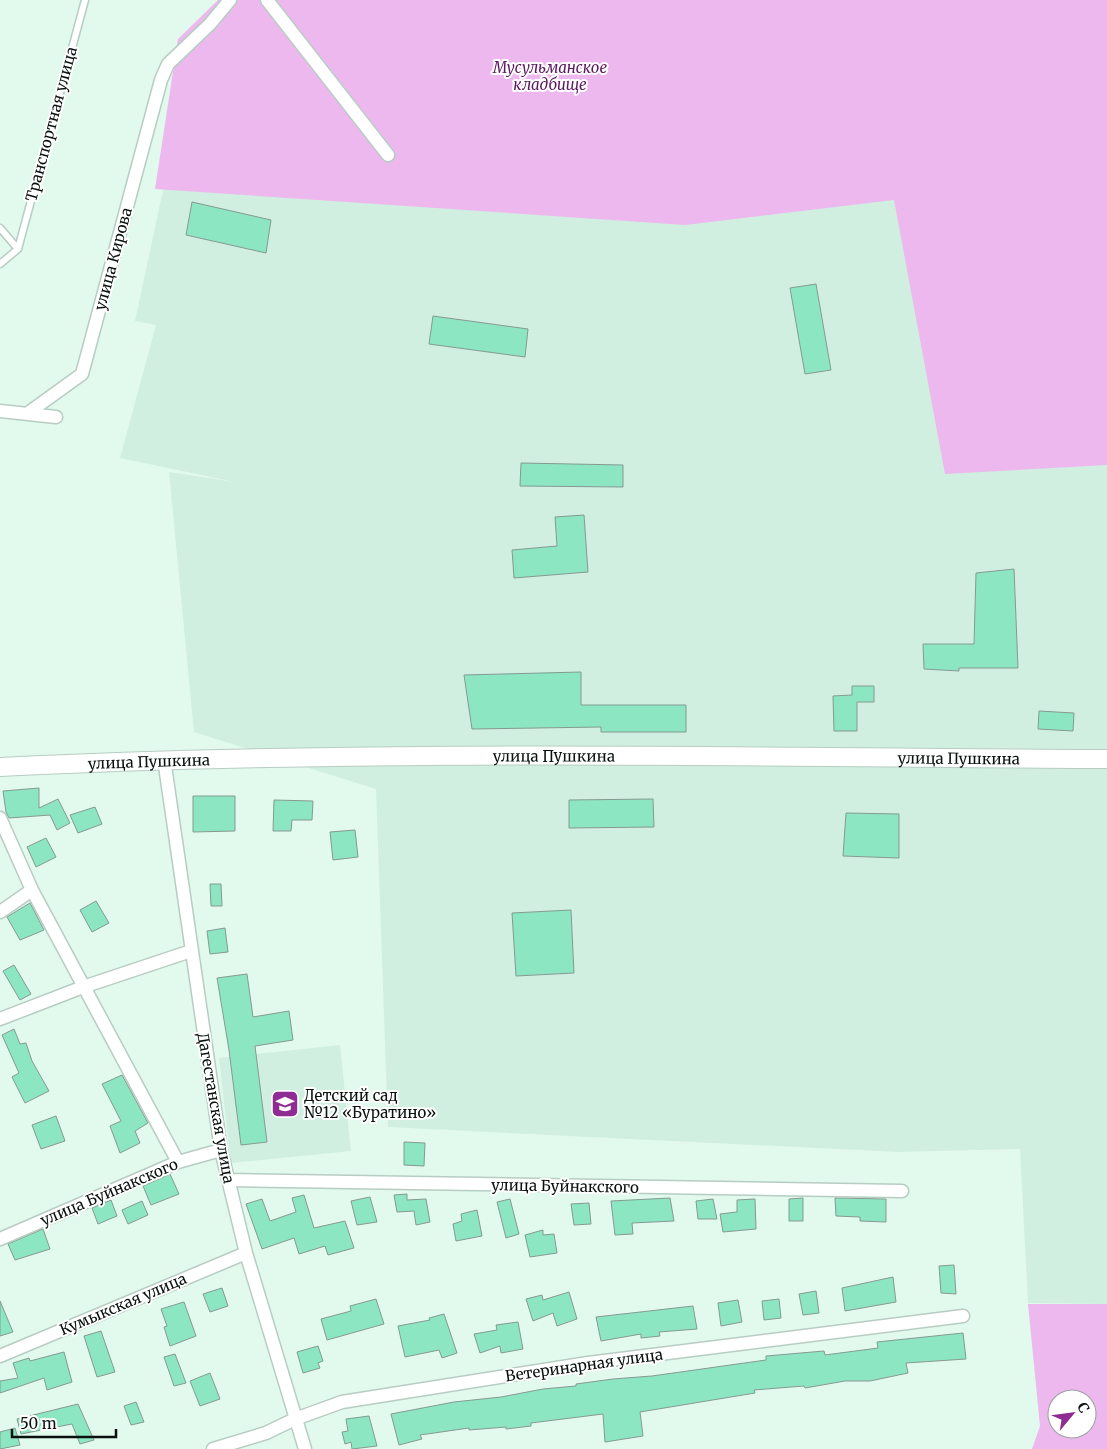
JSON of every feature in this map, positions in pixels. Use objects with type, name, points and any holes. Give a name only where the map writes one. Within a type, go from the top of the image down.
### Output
[{"type":"street","name":"улица Кирова","points":[[28,414],[82,374],[161,80],[168,64],[210,24],[230,0]]},
{"type":"street","points":[[267,0],[388,155]]},
{"type":"street","points":[[0,411],[56,417]]},
{"type":"street","name":"улица Пушкина","points":[[0,767],[164,759],[581,756],[1107,759]]},
{"type":"street","name":"Дагестанская улица","points":[[164,759],[221,1150],[246,1253],[304,1449]]},
{"type":"street","points":[[0,818],[32,890],[178,1162]]},
{"type":"street","points":[[0,912],[32,890]]},
{"type":"street","points":[[0,1019],[83,987],[191,950]]},
{"type":"street","name":"улица Буйнакского","points":[[0,1239],[178,1162],[221,1150]]},
{"type":"street","name":"улица Буйнакского","points":[[228,1180],[902,1191]]},
{"type":"street","name":"Кумыкская улица","points":[[0,1356],[246,1253]]},
{"type":"street","name":"Ветеринарная улица","points":[[213,1449],[266,1433],[296,1418],[342,1402],[578,1364],[963,1316]]},
{"type":"lane","name":"Транспортная улица","points":[[18,248],[85,0]]},
{"type":"lane","points":[[0,228],[18,248],[0,264]]},
{"type":"shaded area","points":[[897,179],[1107,443],[1107,1304],[1028,1303],[1020,1149],[897,1152],[388,1127],[376,789],[194,732],[169,472],[235,482],[120,458],[156,325],[135,321],[165,181]]},
{"type":"shaded area","name":"Детский сад №12 «Буратино»","points":[[340,1045],[351,1151],[231,1163],[219,1058]]},
{"type":"green space","name":"Мусульманское кладбище","points":[[218,0],[1107,0],[1107,465],[945,474],[894,200],[685,225],[155,189],[178,39]]},
{"type":"green space","points":[[1028,1304],[1107,1304],[1107,1449],[1032,1449],[1040,1426]]},
{"type":"building","points":[[192,202],[271,220],[266,253],[186,235]]},
{"type":"building","points":[[816,284],[831,370],[805,374],[790,288]]},
{"type":"building","points":[[433,316],[528,329],[525,357],[429,344]]},
{"type":"building","points":[[521,463],[623,465],[623,487],[520,486]]},
{"type":"building","points":[[584,515],[588,572],[514,578],[512,550],[557,546],[555,517]]},
{"type":"building","points":[[1014,569],[1018,668],[959,668],[959,671],[924,669],[923,644],[974,644],[976,573]]},
{"type":"building","points":[[581,672],[581,705],[686,705],[686,732],[601,732],[601,727],[472,729],[464,675]]},
{"type":"building","points":[[852,686],[874,686],[874,702],[857,702],[857,731],[834,731],[833,696],[852,695]]},
{"type":"building","points":[[1039,711],[1074,713],[1073,731],[1038,729]]},
{"type":"building","points":[[39,788],[39,808],[58,799],[70,823],[57,830],[50,815],[9,818],[6,812],[3,791]]},
{"type":"building","points":[[193,796],[235,796],[235,831],[193,832]]},
{"type":"building","points":[[653,799],[654,827],[569,828],[569,800]]},
{"type":"building","points":[[274,800],[313,801],[312,820],[292,820],[291,831],[273,831]]},
{"type":"building","points":[[95,807],[102,824],[78,833],[70,815]]},
{"type":"building","points":[[846,813],[899,814],[899,858],[843,856]]},
{"type":"building","points":[[355,830],[358,857],[333,860],[330,832]]},
{"type":"building","points":[[46,838],[56,857],[36,867],[27,847]]},
{"type":"building","points":[[210,884],[221,884],[222,906],[211,906]]},
{"type":"building","points":[[96,901],[109,923],[92,932],[80,910]]},
{"type":"building","points":[[30,903],[44,930],[20,940],[7,917]]},
{"type":"building","points":[[571,910],[574,973],[516,976],[512,913]]},
{"type":"building","points":[[225,928],[228,952],[210,954],[207,931]]},
{"type":"building","points":[[14,965],[31,994],[20,1000],[3,971]]},
{"type":"building","points":[[247,974],[253,1017],[289,1011],[293,1040],[255,1046],[267,1142],[241,1145],[229,1050],[217,978]]},
{"type":"building","points":[[14,1029],[20,1044],[26,1043],[32,1061],[49,1091],[25,1103],[12,1077],[19,1073],[2,1035]]},
{"type":"building","points":[[122,1075],[148,1123],[135,1131],[140,1143],[120,1153],[110,1126],[121,1121],[102,1084]]},
{"type":"building","points":[[56,1116],[65,1141],[41,1149],[32,1125]]},
{"type":"building","points":[[404,1142],[425,1143],[424,1166],[404,1165]]},
{"type":"building","points":[[170,1174],[179,1194],[151,1205],[143,1186]]},
{"type":"building","points":[[407,1194],[407,1200],[426,1199],[430,1222],[416,1225],[414,1211],[397,1212],[394,1195]]},
{"type":"building","points":[[304,1195],[314,1228],[345,1221],[354,1248],[328,1255],[325,1246],[299,1254],[294,1238],[262,1249],[246,1204],[262,1199],[270,1221],[296,1212],[292,1198]]},
{"type":"building","points":[[370,1197],[377,1222],[357,1225],[351,1201]]},
{"type":"building","points":[[670,1198],[674,1221],[632,1223],[633,1234],[615,1235],[611,1201]]},
{"type":"building","points":[[803,1198],[803,1221],[789,1221],[789,1199]]},
{"type":"building","points":[[835,1198],[886,1199],[886,1222],[860,1221],[860,1217],[836,1216]]},
{"type":"building","points":[[510,1199],[519,1234],[506,1238],[497,1202]]},
{"type":"building","points":[[713,1199],[717,1219],[698,1219],[696,1201]]},
{"type":"building","points":[[755,1199],[756,1229],[723,1232],[720,1214],[737,1212],[737,1200]]},
{"type":"building","points":[[111,1200],[117,1216],[98,1224],[92,1208]]},
{"type":"building","points":[[142,1201],[148,1215],[128,1224],[122,1210]]},
{"type":"building","points":[[589,1203],[591,1224],[574,1225],[571,1204]]},
{"type":"building","points":[[477,1210],[482,1236],[456,1241],[453,1224],[462,1221],[461,1214]]},
{"type":"building","points":[[43,1229],[50,1249],[15,1260],[8,1244]]},
{"type":"building","points":[[543,1230],[543,1235],[554,1234],[557,1253],[530,1257],[525,1235]]},
{"type":"building","points":[[954,1265],[956,1294],[941,1293],[939,1266]]},
{"type":"building","points":[[893,1277],[896,1302],[845,1311],[842,1288]]},
{"type":"building","points":[[222,1288],[228,1306],[210,1312],[203,1294]]},
{"type":"building","points":[[816,1291],[819,1313],[803,1315],[799,1294]]},
{"type":"building","points":[[569,1292],[577,1319],[557,1326],[553,1313],[533,1321],[526,1299],[542,1295],[543,1300]]},
{"type":"building","points":[[376,1299],[384,1324],[327,1340],[321,1319],[351,1311],[350,1306]]},
{"type":"building","points":[[779,1299],[781,1318],[764,1320],[762,1301]]},
{"type":"building","points":[[738,1300],[742,1322],[721,1326],[718,1303]]},
{"type":"building","points":[[0,1301],[13,1332],[0,1336]]},
{"type":"building","points":[[184,1302],[196,1336],[170,1346],[164,1327],[167,1326],[161,1309]]},
{"type":"building","points":[[693,1306],[697,1329],[659,1332],[660,1336],[641,1338],[641,1334],[601,1341],[596,1317]]},
{"type":"building","points":[[444,1314],[457,1353],[442,1358],[439,1350],[405,1357],[398,1326],[430,1320],[429,1318]]},
{"type":"building","points":[[518,1322],[523,1349],[501,1353],[500,1346],[480,1353],[474,1334],[497,1330],[496,1325]]},
{"type":"building","points":[[101,1331],[115,1372],[97,1377],[84,1336]]},
{"type":"building","points":[[963,1333],[966,1359],[906,1363],[908,1373],[870,1381],[845,1381],[805,1388],[804,1386],[754,1390],[755,1393],[640,1412],[643,1436],[605,1442],[603,1414],[531,1423],[531,1426],[506,1429],[506,1427],[469,1430],[469,1428],[420,1435],[422,1439],[399,1445],[391,1414],[454,1402],[576,1386],[576,1384],[652,1376],[766,1360],[766,1356],[824,1351],[825,1355],[878,1348],[877,1342]]},
{"type":"building","points":[[318,1346],[323,1361],[318,1363],[320,1368],[303,1373],[297,1352]]},
{"type":"building","points":[[64,1352],[72,1382],[47,1390],[44,1378],[0,1393],[0,1381],[18,1378],[13,1363],[29,1358],[30,1361]]},
{"type":"building","points":[[175,1354],[186,1383],[174,1386],[164,1357]]},
{"type":"building","points":[[210,1373],[220,1399],[200,1406],[190,1381]]},
{"type":"building","points":[[136,1402],[144,1422],[131,1425],[124,1406]]},
{"type":"building","points":[[78,1404],[94,1440],[80,1444],[72,1424],[21,1434],[17,1419]]},
{"type":"building","points":[[369,1416],[377,1446],[352,1449],[351,1442],[345,1444],[342,1432],[348,1431],[346,1419]]},
{"type":"building","points":[[15,1428],[20,1445],[0,1449],[0,1432]]},
{"type":"place","name":"Детский сад №12 «Буратино»","points":[[285,1104]]}]
